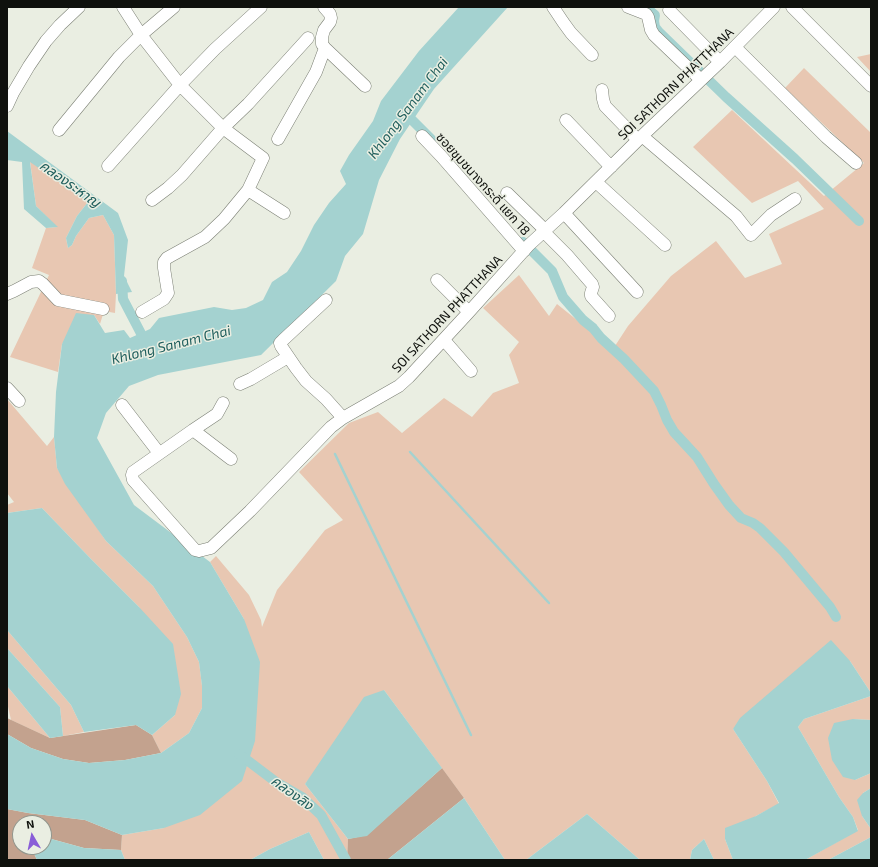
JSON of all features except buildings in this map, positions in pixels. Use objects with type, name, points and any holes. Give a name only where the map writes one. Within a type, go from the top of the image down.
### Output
[{"type":"street","points":[[7,106],[17,86],[46,41],[79,7]]},
{"type":"street","points":[[123,7],[140,35],[180,85],[224,128],[263,158],[248,190],[224,219],[205,236],[167,258],[164,262],[168,293],[164,299],[142,312]]},
{"type":"street","points":[[60,130],[119,57],[140,35],[174,7]]},
{"type":"street","points":[[108,166],[180,85],[261,7]]},
{"type":"street","points":[[324,7],[330,14],[331,18],[324,30],[322,44],[365,86]]},
{"type":"street","points":[[553,7],[571,33],[592,55]]},
{"type":"street","points":[[628,7],[646,14],[654,36],[704,78]]},
{"type":"street","points":[[792,7],[871,86]]},
{"type":"street","name":"SOI SATHORN PHATTHANA","points":[[222,403],[217,414],[133,472],[132,477],[194,550],[199,551],[211,548],[331,427],[342,418],[399,386],[409,378],[526,248],[704,78],[735,47],[770,8]]},
{"type":"street","points":[[669,10],[720,62]]},
{"type":"street","points":[[152,200],[182,175],[308,38]]},
{"type":"street","points":[[735,47],[826,137],[856,163]]},
{"type":"street","points":[[278,139],[316,72],[325,48]]},
{"type":"street","points":[[602,90],[605,106],[640,138],[736,216],[751,235],[771,215],[795,199]]},
{"type":"street","points":[[566,120],[611,167]]},
{"type":"street","name":"ซอยชุมชนางกระดี่ แยก 18","points":[[422,136],[526,248]]},
{"type":"street","points":[[596,182],[665,245]]},
{"type":"street","points":[[248,190],[284,214]]},
{"type":"street","points":[[507,193],[567,255],[592,284],[593,287],[591,296],[609,316]]},
{"type":"street","points":[[564,213],[637,292]]},
{"type":"street","points":[[437,280],[469,312]]},
{"type":"street","points":[[7,294],[31,282],[39,281],[58,300],[103,309]]},
{"type":"street","points":[[326,300],[280,343],[288,357],[306,381],[326,399],[342,418]]},
{"type":"street","points":[[444,340],[471,372]]},
{"type":"street","points":[[240,384],[288,357]]},
{"type":"street","points":[[7,388],[19,401]]},
{"type":"street","points":[[122,405],[159,453]]},
{"type":"street","points":[[193,430],[231,459]]},
{"type":"shaded area","points":[[871,54],[871,72],[857,57]]},
{"type":"shaded area","points":[[804,68],[871,133],[871,693],[850,661],[733,729],[767,781],[779,804],[756,816],[725,839],[733,860],[714,860],[704,839],[692,850],[690,860],[640,860],[587,814],[526,860],[505,860],[464,798],[384,690],[305,784],[348,839],[347,860],[324,860],[309,832],[270,849],[250,860],[125,860],[121,850],[122,835],[164,828],[244,619],[210,562],[216,556],[249,595],[261,620],[262,627],[277,590],[325,530],[343,520],[299,472],[349,423],[378,412],[402,433],[444,398],[472,417],[493,393],[519,383],[509,355],[519,342],[483,308],[519,275],[549,316],[557,304],[613,349],[628,326],[671,276],[716,241],[745,278],[782,264],[769,234],[824,209],[798,181],[752,203],[693,147],[732,110],[824,196],[864,163],[785,88]]},
{"type":"shaded area","points":[[30,161],[88,202],[77,216],[66,238],[68,248],[72,245],[76,236],[89,218],[103,215],[114,235],[116,294],[115,313],[104,311],[100,324],[94,315],[62,344],[58,372],[10,357],[49,275],[32,268],[46,228],[57,227],[36,206]]},
{"type":"shaded area","points":[[7,399],[47,446],[54,437],[57,468],[106,541],[153,586],[187,637],[199,662],[202,686],[202,708],[189,733],[161,753],[152,735],[175,715],[139,607],[42,508],[7,513],[7,505],[14,502],[7,493]]},
{"type":"shaded area","points":[[7,630],[71,705],[84,732],[63,736],[60,707],[7,648]]},
{"type":"shaded area","points":[[7,686],[50,738],[11,720],[7,702]]},
{"type":"shaded area","points":[[871,696],[871,720],[853,719],[855,780],[871,773],[871,788],[863,793],[862,816],[871,829],[871,837],[828,860],[805,860],[858,830],[853,817],[839,797],[798,727],[804,719]]},
{"type":"shaded area","points":[[7,718],[50,738],[136,725],[152,735],[161,753],[125,760],[89,763],[63,759],[31,748],[7,734]]},
{"type":"shaded area","points":[[442,768],[464,798],[387,860],[347,860],[348,839],[367,835]]},
{"type":"shaded area","points":[[7,809],[44,815],[12,815],[12,855],[35,855],[37,860],[9,860],[7,857]]},
{"type":"shaded area","points":[[52,816],[85,820],[122,835],[121,850],[84,848],[52,839]]},
{"type":"water","name":"Khlong Sanam Chai","points":[[459,7],[508,7],[434,89],[400,139],[379,180],[363,234],[345,256],[336,281],[261,355],[158,375],[129,386],[106,413],[97,438],[134,505],[210,562],[244,619],[260,662],[255,741],[242,781],[200,815],[164,828],[122,835],[85,820],[7,809],[7,734],[31,748],[63,759],[89,763],[125,760],[161,753],[189,733],[202,708],[202,686],[199,662],[187,637],[153,586],[106,541],[65,484],[57,468],[54,437],[56,392],[62,344],[76,313],[94,315],[105,333],[124,330],[130,338],[150,329],[159,318],[214,307],[232,310],[246,308],[263,300],[272,282],[287,272],[301,251],[314,225],[329,203],[346,184],[340,171],[349,155],[373,121],[381,101],[419,51]]},
{"type":"water","points":[[7,131],[118,213],[128,240],[124,276],[132,292],[116,294],[114,235],[103,215],[89,218],[76,236],[72,245],[68,248],[66,238],[77,216],[88,202],[30,162],[36,206],[58,227],[46,228],[24,209],[22,162],[7,160]]},
{"type":"water","points":[[42,508],[173,644],[181,694],[175,715],[152,735],[136,725],[84,732],[71,705],[7,630],[7,513]]},
{"type":"water","points":[[831,640],[850,661],[871,693],[871,696],[804,719],[798,727],[839,797],[853,817],[858,831],[805,860],[733,860],[725,839],[725,828],[756,816],[779,803],[767,781],[733,729],[740,718]]},
{"type":"water","points":[[7,648],[60,707],[63,736],[50,738],[7,686]]},
{"type":"water","points":[[384,690],[442,768],[367,836],[348,839],[305,784],[364,697]]},
{"type":"water","points":[[853,719],[871,720],[871,773],[855,780],[843,777],[832,760],[828,738],[834,723]]},
{"type":"water","points":[[871,788],[871,829],[862,816],[857,800],[863,793]]},
{"type":"water","points":[[464,798],[505,860],[387,860]]},
{"type":"water","points":[[587,814],[640,860],[526,860]]},
{"type":"water","points":[[309,832],[324,860],[250,860],[270,849]]},
{"type":"water","points":[[871,837],[871,860],[828,860]]},
{"type":"water","points":[[52,839],[84,848],[121,850],[125,860],[37,860],[35,855],[52,855]]},
{"type":"water","points":[[704,839],[714,860],[690,860],[692,850]]},
{"type":"waterway","points":[[641,7],[649,10],[655,15],[655,27],[659,32],[726,97],[795,159],[859,221]]},
{"type":"waterway","name":"Khlong Sanam Chai","points":[[403,111],[431,139]]},
{"type":"waterway","points":[[523,242],[552,271],[563,297],[583,320],[593,328],[601,338],[624,359],[654,391],[674,432],[697,457],[729,505],[741,518],[760,528],[784,552],[830,607],[836,617]]},
{"type":"waterway","name":"คลองระหาญ","points":[[122,281],[123,299],[147,345]]},
{"type":"waterway","points":[[410,452],[549,603]]},
{"type":"waterway","points":[[335,454],[471,735]]},
{"type":"waterway","name":"คลองลิง","points":[[239,754],[276,782],[302,797],[321,815],[346,860]]}]
